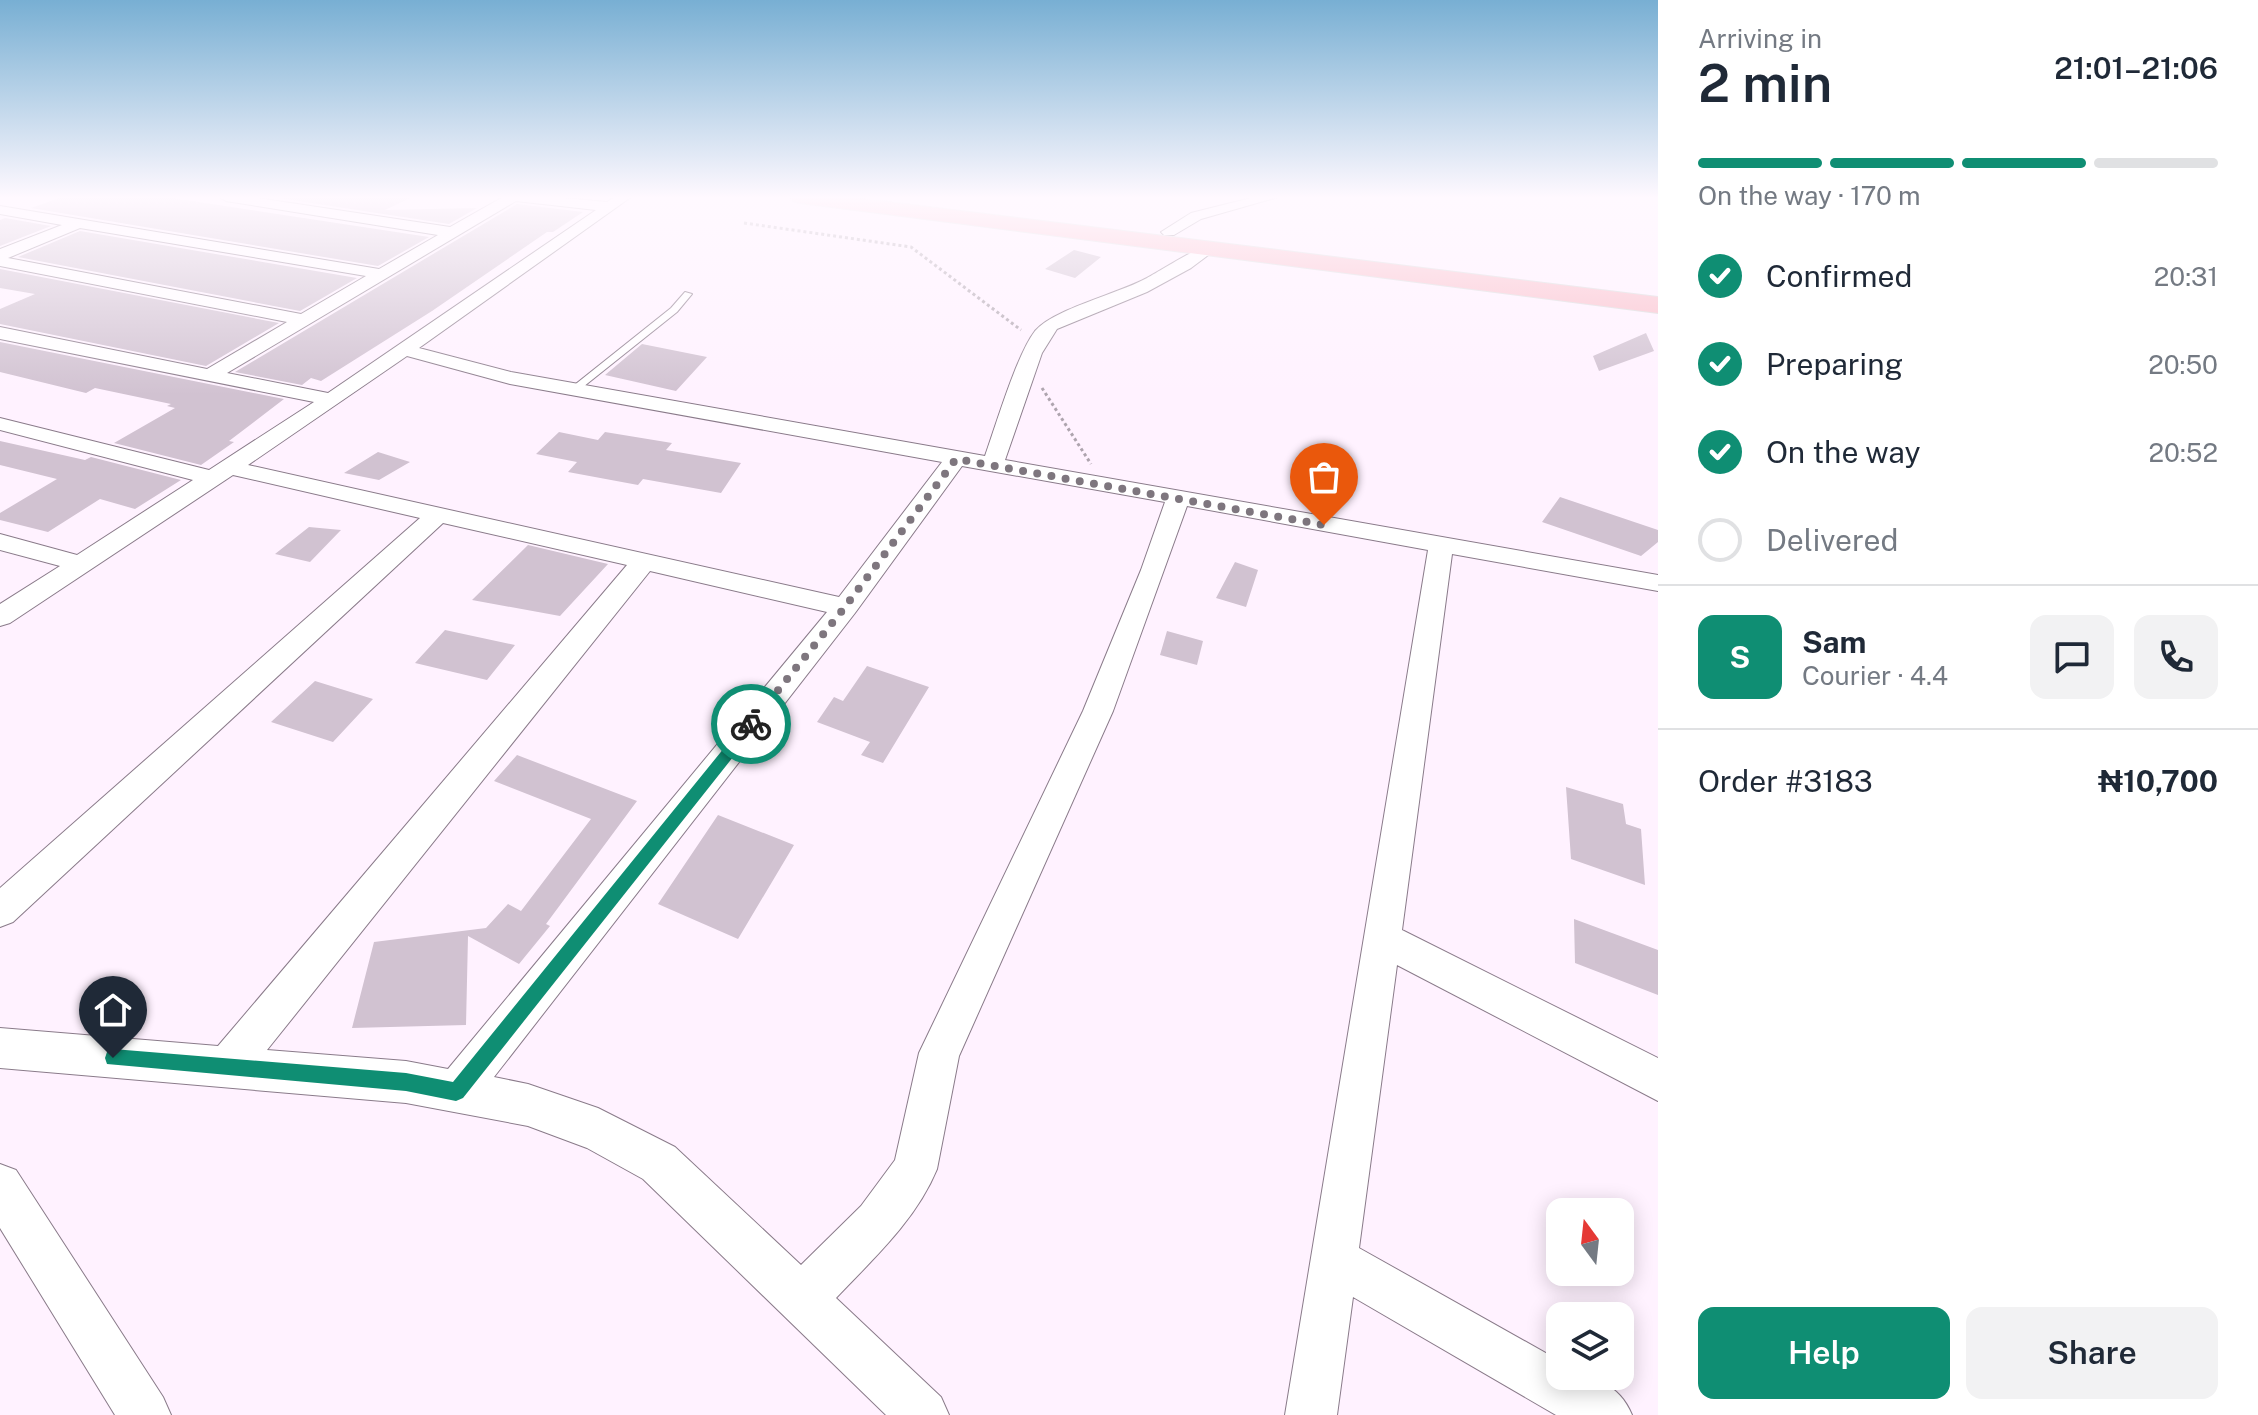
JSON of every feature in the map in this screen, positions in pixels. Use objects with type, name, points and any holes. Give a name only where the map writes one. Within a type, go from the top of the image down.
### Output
[{"type":"highway","points":[[1333,263],[1658,305]]},
{"type":"highway","points":[[1410,263],[1658,295]]},
{"type":"street","points":[[10,263],[303,320]]},
{"type":"street","points":[[317,263],[382,274]]},
{"type":"street","points":[[210,375],[400,263]]},
{"type":"street","points":[[0,617],[332,400],[528,263]]},
{"type":"street","points":[[992,466],[1038,342],[1056,322],[1141,288],[1188,263]]},
{"type":"street","points":[[0,333],[332,400]]},
{"type":"street","points":[[402,349],[510,378],[1658,583]]},
{"type":"street","points":[[0,424],[221,473],[438,515],[845,607]]},
{"type":"street","points":[[456,1092],[845,607],[956,459]]},
{"type":"street","points":[[801,1299],[877,1222],[915,1169],[929,1089],[939,1053],[1072,773],[1158,562],[1178,499]]},
{"type":"street","points":[[0,911],[438,515]]},
{"type":"street","points":[[0,542],[82,564]]},
{"type":"street","points":[[1311,1415],[1441,546]]},
{"type":"street","points":[[227,1067],[644,561]]},
{"type":"street","points":[[1383,939],[1658,1080]]},
{"type":"street","points":[[0,1048],[406,1082],[528,1105],[598,1130],[659,1163],[923,1415]]},
{"type":"street","points":[[0,1186],[145,1415]]},
{"type":"street","points":[[1334,1260],[1606,1415]]},
{"type":"lane","points":[[575,389],[674,310],[688,294]]},
{"type":"path","points":[[932,263],[1038,342]]},
{"type":"path","points":[[1028,367],[1105,486]]},
{"type":"building","points":[[50,263],[269,263],[357,278],[300,311]]},
{"type":"building","points":[[418,263],[502,263],[321,381],[311,378],[302,385],[235,372]]},
{"type":"building","points":[[1054,263],[1094,263],[1075,278],[1045,269]]},
{"type":"building","points":[[0,269],[279,323],[206,366],[0,324],[0,309],[35,294],[0,288]]},
{"type":"building","points":[[1646,333],[1654,351],[1599,371],[1593,356]]},
{"type":"building","points":[[0,342],[284,399],[229,441],[234,442],[201,465],[114,443],[175,408],[167,406],[171,404],[95,388],[86,393],[0,372]]},
{"type":"building","points":[[642,344],[707,357],[676,391],[605,375]]},
{"type":"building","points":[[559,432],[598,440],[605,432],[672,443],[666,450],[741,463],[721,493],[643,479],[638,485],[568,472],[577,462],[536,454]]},
{"type":"building","points":[[0,441],[85,460],[91,457],[181,480],[135,509],[100,499],[48,532],[0,520],[0,513],[57,479],[0,465]]},
{"type":"building","points":[[378,452],[410,462],[379,480],[344,473]]},
{"type":"building","points":[[1560,497],[1658,530],[1658,542],[1641,556],[1542,522]]},
{"type":"building","points":[[309,527],[341,530],[310,562],[275,554]]},
{"type":"building","points":[[528,545],[608,564],[560,616],[472,600]]},
{"type":"building","points":[[1235,562],[1258,570],[1246,607],[1216,598]]},
{"type":"building","points":[[445,630],[515,645],[487,680],[415,663]]},
{"type":"building","points":[[1167,631],[1203,641],[1197,665],[1160,655]]},
{"type":"building","points":[[867,666],[929,687],[883,763],[861,755],[870,742],[817,722],[834,697],[843,701]]},
{"type":"building","points":[[315,681],[373,699],[333,742],[271,722]]},
{"type":"building","points":[[517,755],[637,801],[546,924],[550,926],[519,964],[468,936],[466,1025],[352,1028],[374,942],[486,928],[508,904],[521,911],[591,819],[494,781]]},
{"type":"building","points":[[1566,787],[1623,804],[1626,824],[1641,829],[1645,885],[1571,859]]},
{"type":"building","points":[[718,815],[794,845],[738,939],[658,904]]},
{"type":"building","points":[[1574,919],[1658,950],[1658,995],[1575,963]]},
{"type":"way so far","points":[[751,724],[845,607],[956,459],[1324,525]]},
{"type":"route","points":[[113,1058],[406,1082],[456,1092],[751,724]]}]
